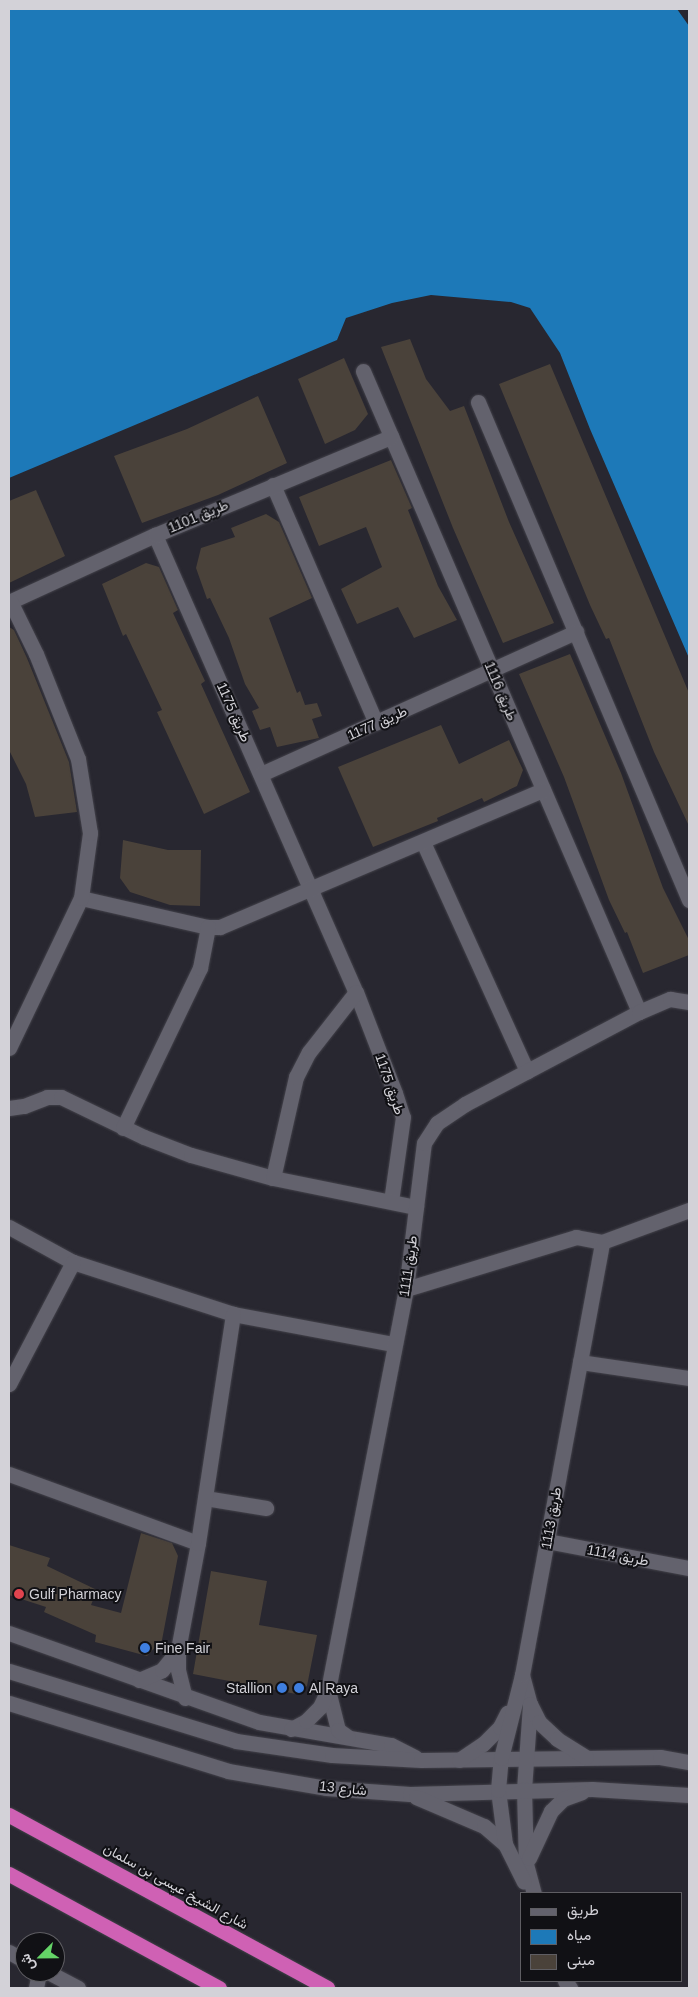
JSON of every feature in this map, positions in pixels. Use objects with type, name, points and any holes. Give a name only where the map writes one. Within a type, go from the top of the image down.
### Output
[{"type":"highway","name":"شارع الشيخ عيسى بن سلمان","points":[[9,1814],[327,1988]]},
{"type":"highway","points":[[9,1874],[219,1988]]},
{"type":"street","name":"طريق 1116","points":[[363,371],[639,1012]]},
{"type":"street","points":[[478,402],[689,900]]},
{"type":"street","name":"طريق 1101","points":[[9,602],[156,535],[391,437]]},
{"type":"street","points":[[273,485],[376,723]]},
{"type":"street","name":"طريق 1175","points":[[156,535],[356,992],[403,1117],[391,1201]]},
{"type":"street","points":[[9,602],[36,654],[78,758],[90,833],[81,898],[9,1048]]},
{"type":"street","name":"طريق 1177","points":[[261,774],[576,632]]},
{"type":"street","points":[[81,898],[208,927],[232,923],[543,790]]},
{"type":"street","points":[[423,842],[527,1071]]},
{"type":"street","points":[[123,1128],[200,968],[208,927]]},
{"type":"street","points":[[273,1178],[296,1077],[309,1052],[356,992]]},
{"type":"street","name":"طريق 1111","points":[[291,1729],[306,1722],[320,1707],[328,1690],[406,1289],[424,1143],[437,1123],[527,1071],[639,1012],[670,999],[689,1002]]},
{"type":"street","points":[[9,1108],[24,1106],[47,1097],[61,1097],[123,1128],[191,1155],[273,1178],[416,1207]]},
{"type":"street","points":[[406,1289],[576,1237],[602,1242],[689,1210]]},
{"type":"street","points":[[9,1227],[73,1262],[233,1314],[394,1344]]},
{"type":"street","name":"طريق 1113","points":[[505,1844],[498,1790],[501,1758],[514,1700],[522,1675],[602,1242]]},
{"type":"street","points":[[9,1384],[73,1262]]},
{"type":"street","points":[[186,1698],[178,1669],[178,1650],[198,1543],[233,1314]]},
{"type":"street","points":[[580,1362],[689,1378]]},
{"type":"street","points":[[9,1474],[198,1543]]},
{"type":"street","points":[[205,1498],[266,1508]]},
{"type":"street","name":"طريق 1114","points":[[547,1542],[689,1568]]},
{"type":"street","points":[[9,1633],[186,1698],[291,1729],[391,1745],[421,1760]]},
{"type":"street","points":[[139,1680],[162,1670],[178,1650]]},
{"type":"street","points":[[9,1671],[236,1741],[332,1755],[421,1760],[586,1756],[660,1757],[689,1762]]},
{"type":"street","name":"طريق 1113","points":[[522,1675],[530,1704],[524,1757],[524,1788],[526,1864],[534,1892]]},
{"type":"street","name":"طريق 1111","points":[[328,1690],[338,1730],[348,1737]]},
{"type":"street","points":[[459,1760],[483,1744],[500,1727],[514,1700]]},
{"type":"street","name":"شارع 13","points":[[9,1702],[228,1770],[326,1788],[410,1794],[524,1788],[592,1788],[689,1795]]},
{"type":"street","points":[[530,1704],[539,1722],[557,1739],[586,1756]]},
{"type":"street","points":[[526,1864],[551,1811],[563,1799],[592,1788]]},
{"type":"street","points":[[410,1794],[484,1826],[505,1844],[529,1892]]},
{"type":"street","points":[[65,1981],[78,1988]]},
{"type":"water","points":[[9,9],[677,9],[689,26],[689,658],[590,429],[560,353],[530,308],[511,302],[431,295],[392,303],[346,318],[337,340],[9,478]]},
{"type":"building","points":[[410,339],[426,379],[450,411],[464,406],[509,522],[554,623],[503,643],[453,528],[381,347]]},
{"type":"building","points":[[344,358],[368,414],[355,430],[325,444],[298,379]]},
{"type":"building","points":[[550,364],[689,693],[689,826],[654,752],[609,638],[606,639],[590,605],[499,384]]},
{"type":"building","points":[[258,396],[287,463],[218,495],[142,523],[114,456],[187,429]]},
{"type":"building","points":[[391,460],[412,508],[408,510],[438,586],[457,620],[414,638],[398,607],[357,624],[341,589],[382,567],[366,527],[319,546],[299,497]]},
{"type":"building","points":[[36,490],[65,556],[9,583],[9,501]]},
{"type":"building","points":[[266,514],[279,522],[312,598],[269,618],[297,693],[300,691],[305,705],[317,703],[322,716],[312,719],[319,738],[277,747],[270,727],[260,730],[252,711],[259,708],[245,684],[229,638],[210,598],[207,599],[196,568],[201,548],[235,537],[231,528]]},
{"type":"building","points":[[146,563],[159,567],[178,610],[173,613],[205,681],[201,684],[250,792],[204,814],[157,712],[162,710],[126,634],[123,636],[102,584]]},
{"type":"building","points":[[9,627],[14,630],[27,658],[69,762],[77,812],[35,817],[26,784],[9,750]]},
{"type":"building","points":[[570,654],[621,773],[663,888],[689,940],[689,955],[643,973],[627,932],[625,933],[609,900],[564,777],[519,674]]},
{"type":"building","points":[[441,725],[459,764],[509,740],[523,770],[517,786],[484,802],[482,798],[437,818],[438,821],[373,847],[338,767]]},
{"type":"building","points":[[123,840],[168,850],[201,850],[200,906],[170,905],[130,892],[120,878]]},
{"type":"building","points":[[141,1533],[172,1543],[178,1556],[162,1640],[147,1656],[95,1642],[96,1635],[44,1612],[46,1607],[9,1595],[9,1545],[50,1558],[47,1566],[97,1590],[91,1605],[121,1613]]},
{"type":"building","points":[[211,1571],[267,1581],[259,1625],[317,1635],[307,1686],[296,1694],[193,1674]]},
{"type":"place","name":"Gulf Pharmacy","points":[[19,1594]]},
{"type":"place","name":"Fine Fair","points":[[145,1648]]},
{"type":"place","name":"Stallion","points":[[282,1688]]},
{"type":"place","name":"Al Raya","points":[[299,1688]]}]
